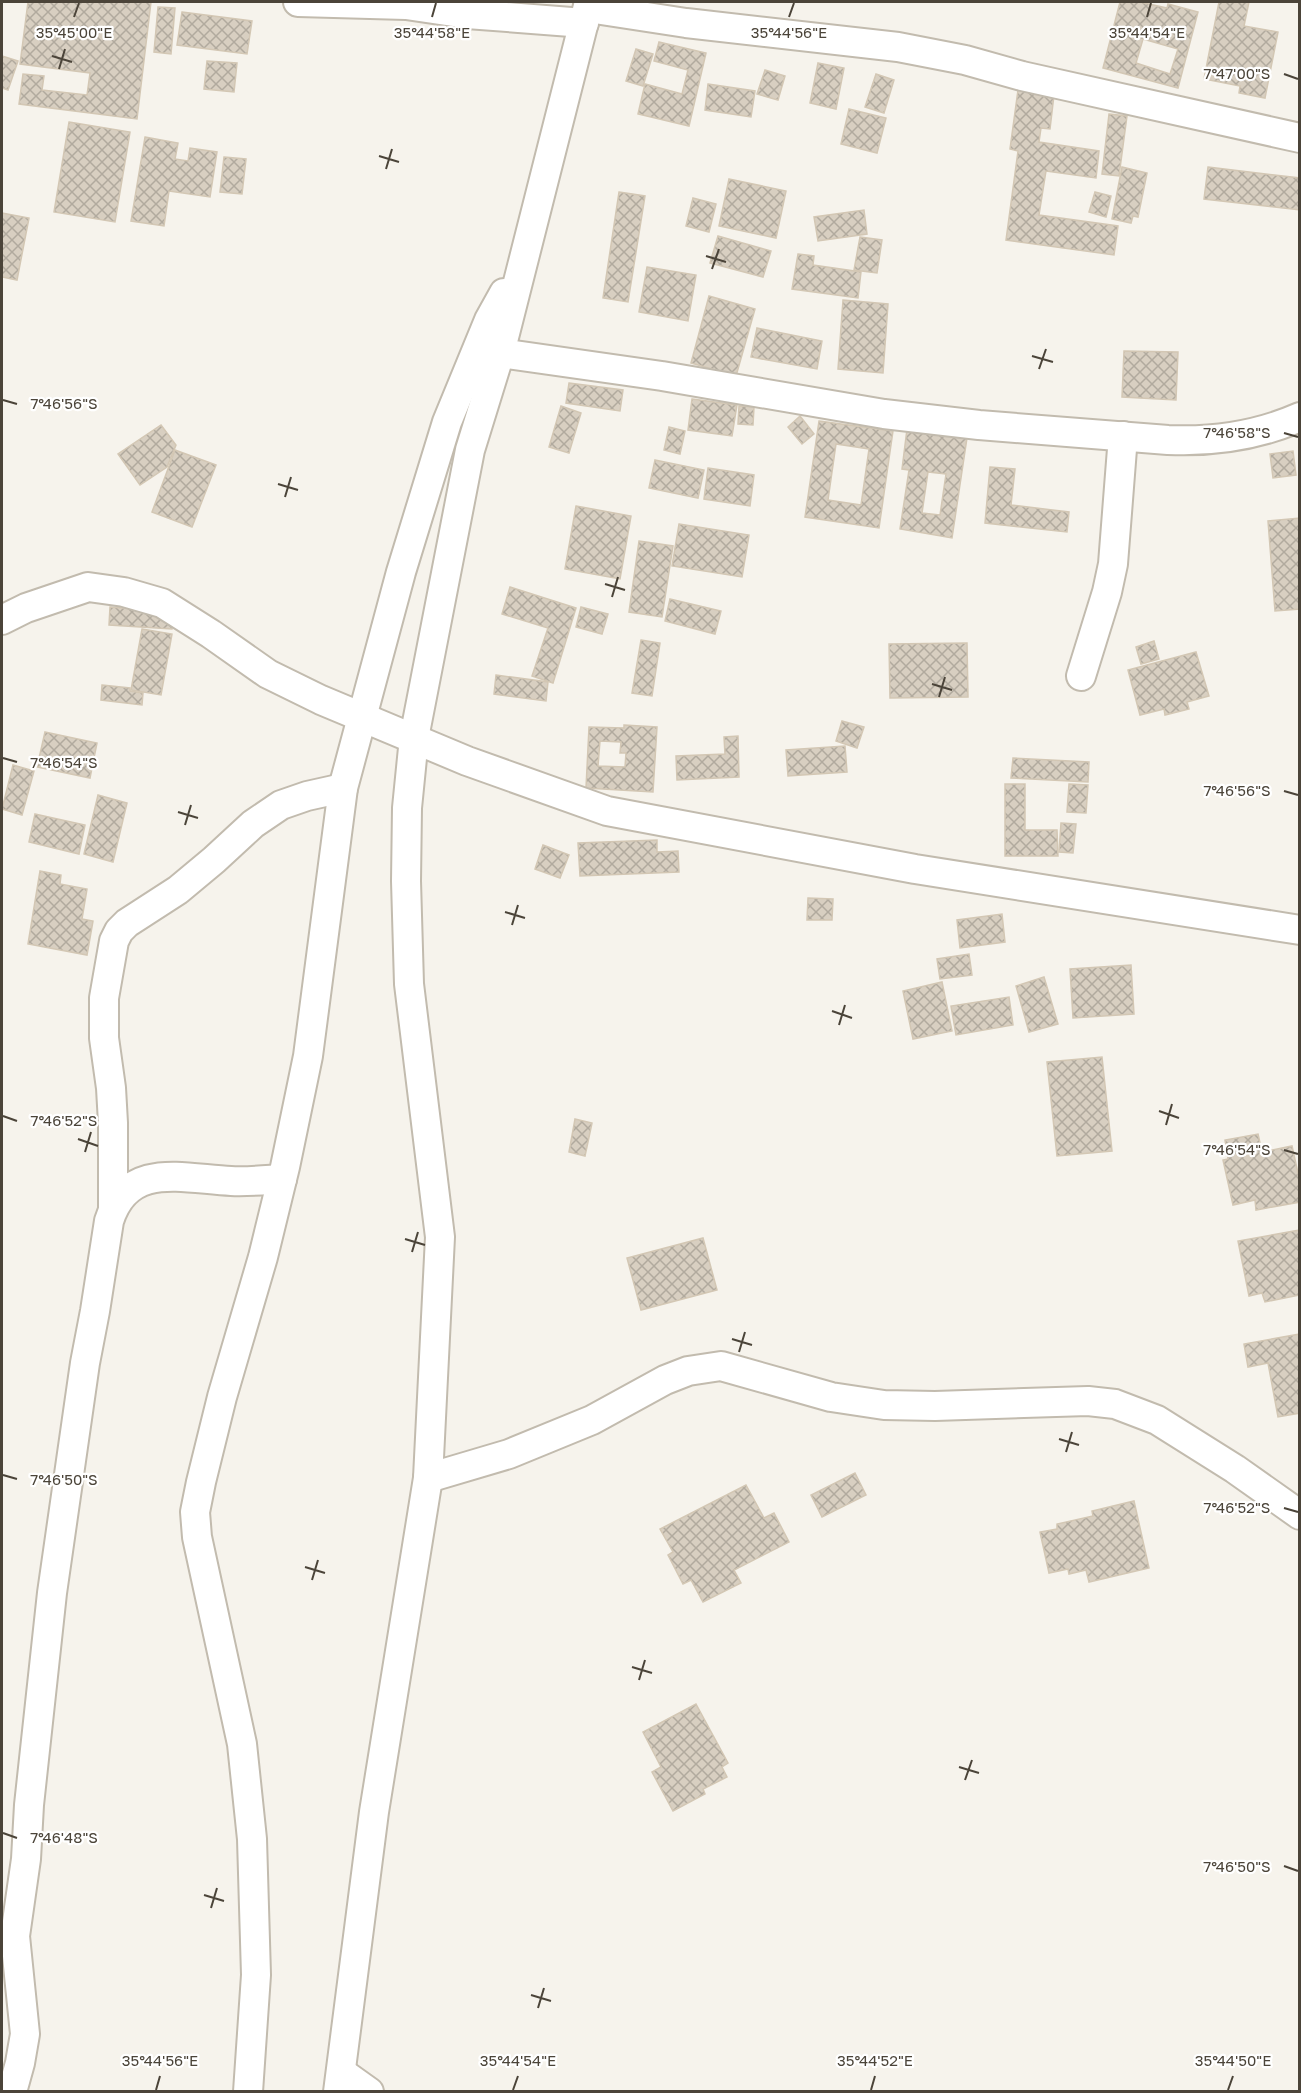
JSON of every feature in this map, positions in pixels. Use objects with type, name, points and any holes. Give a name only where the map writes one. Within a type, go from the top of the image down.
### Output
[{"type":"street","points":[[298,2],[406,5],[467,14],[587,11],[898,47],[965,60],[1022,76],[1299,138]]},
{"type":"street","points":[[369,2091],[339,2082],[374,1812],[428,1478],[440,1237],[409,984],[406,881],[407,808],[414,738],[470,450],[500,353],[587,11]]},
{"type":"street","points":[[248,2091],[256,1975],[252,1839],[242,1744],[195,1527],[201,1482],[222,1397],[263,1257],[308,1056],[343,788],[401,572],[447,422],[489,320],[527,251]]},
{"type":"street","points":[[500,353],[662,376],[884,414],[979,425],[1189,441],[1268,429],[1299,417]]},
{"type":"street","points":[[1081,676],[1107,592],[1113,564],[1124,436]]},
{"type":"street","points":[[2,620],[26,608],[88,587],[124,592],[162,603],[268,674],[362,718],[467,761],[607,811],[915,870],[1299,930]]},
{"type":"street","points":[[12,2091],[25,2034],[15,1936],[26,1859],[29,1805],[51,1604],[85,1363],[113,1209],[113,1123],[104,1038],[104,998],[114,941],[119,931],[127,923],[178,890],[253,824],[281,805],[307,796],[343,788]]},
{"type":"street","points":[[113,1209],[128,1189],[144,1181],[164,1176],[234,1181],[282,1179]]},
{"type":"street","points":[[428,1478],[508,1454],[592,1420],[665,1380],[688,1371],[721,1366],[831,1397],[885,1405],[957,1406],[1088,1401],[1115,1404],[1156,1420],[1235,1469],[1299,1515]]},
{"type":"building","points":[[28,2],[151,2],[137,119],[19,104],[23,74],[44,76],[42,90],[87,95],[90,73],[20,64]]},
{"type":"building","points":[[1120,2],[1140,2],[1167,8],[1168,4],[1198,12],[1178,88],[1103,68]],"holes":[[[1143,39],[1178,49],[1170,74],[1136,63]]]},
{"type":"building","points":[[1219,2],[1249,2],[1244,26],[1278,32],[1265,98],[1239,93],[1240,86],[1204,79]]},
{"type":"building","points":[[158,7],[175,8],[171,54],[154,52]]},
{"type":"building","points":[[182,12],[252,21],[247,54],[177,45]]},
{"type":"building","points":[[659,42],[706,53],[689,126],[638,114],[645,84],[682,94],[688,70],[654,61]]},
{"type":"building","points":[[636,49],[653,54],[643,86],[626,81]]},
{"type":"building","points":[[2,56],[18,61],[8,90],[2,88]]},
{"type":"building","points":[[207,61],[237,63],[234,92],[204,89]]},
{"type":"building","points":[[818,63],[844,68],[836,109],[810,103]]},
{"type":"building","points":[[765,70],[785,76],[778,100],[757,94]]},
{"type":"building","points":[[876,74],[894,80],[884,113],[865,107]]},
{"type":"building","points":[[708,84],[755,91],[751,117],[705,110]]},
{"type":"building","points":[[1018,90],[1054,95],[1050,129],[1041,128],[1039,142],[1099,151],[1096,178],[1046,171],[1039,215],[1118,226],[1114,255],[1006,240],[1018,151],[1010,149]]},
{"type":"building","points":[[849,109],[886,118],[877,153],[841,144]]},
{"type":"building","points":[[1109,114],[1127,116],[1119,176],[1102,174]]},
{"type":"building","points":[[69,122],[130,132],[115,222],[54,212]]},
{"type":"building","points":[[145,137],[178,143],[175,159],[188,161],[190,148],[217,152],[210,197],[169,191],[164,226],[131,221]]},
{"type":"building","points":[[224,157],[246,159],[242,194],[220,192]]},
{"type":"building","points":[[1122,167],[1147,173],[1138,217],[1133,216],[1131,223],[1112,219]]},
{"type":"building","points":[[1208,167],[1300,178],[1300,210],[1204,199]]},
{"type":"building","points":[[729,179],[786,191],[776,238],[719,226]]},
{"type":"building","points":[[619,192],[645,196],[628,302],[603,298]]},
{"type":"building","points":[[1095,192],[1111,196],[1106,217],[1089,212]]},
{"type":"building","points":[[693,198],[716,204],[709,232],[686,226]]},
{"type":"building","points":[[864,210],[867,234],[818,241],[814,217]]},
{"type":"building","points":[[2,213],[29,218],[17,280],[2,277]]},
{"type":"building","points":[[718,236],[771,251],[763,277],[710,263]]},
{"type":"building","points":[[860,237],[882,240],[877,273],[854,270]]},
{"type":"building","points":[[798,254],[814,256],[813,265],[861,272],[858,298],[792,289]]},
{"type":"building","points":[[647,267],[696,275],[688,321],[639,312]]},
{"type":"building","points":[[709,296],[755,309],[736,376],[691,363]]},
{"type":"building","points":[[843,300],[888,304],[883,373],[838,369]]},
{"type":"building","points":[[757,328],[822,341],[817,369],[751,357]]},
{"type":"building","points":[[1124,351],[1178,352],[1176,400],[1122,397]]},
{"type":"building","points":[[569,383],[623,390],[620,411],[566,403]]},
{"type":"building","points":[[692,399],[737,405],[732,436],[688,430]]},
{"type":"building","points":[[561,406],[581,413],[569,453],[549,447]]},
{"type":"building","points":[[739,406],[754,407],[753,425],[738,424]]},
{"type":"building","points":[[800,416],[814,434],[802,444],[788,427]]},
{"type":"building","points":[[819,421],[893,431],[879,528],[805,517]],"holes":[[[836,444],[869,449],[861,505],[828,500]]]},
{"type":"building","points":[[161,425],[176,445],[167,467],[140,485],[118,454]]},
{"type":"building","points":[[669,427],[685,431],[680,454],[664,450]]},
{"type":"building","points":[[907,429],[967,438],[952,538],[900,529],[909,470],[902,469]],"holes":[[[928,472],[946,474],[940,515],[922,513]]]},
{"type":"building","points":[[175,450],[216,465],[192,527],[152,512]]},
{"type":"building","points":[[1293,451],[1296,475],[1273,478],[1270,454]]},
{"type":"building","points":[[655,460],[704,470],[698,498],[649,488]]},
{"type":"building","points":[[990,467],[1015,469],[1011,505],[1069,512],[1067,532],[985,523]]},
{"type":"building","points":[[708,468],[754,475],[750,506],[704,499]]},
{"type":"building","points":[[576,506],[631,516],[620,579],[565,569]]},
{"type":"building","points":[[1300,518],[1300,609],[1275,611],[1268,521]]},
{"type":"building","points":[[679,524],[749,535],[742,577],[672,566]]},
{"type":"building","points":[[639,541],[673,546],[662,617],[629,612]]},
{"type":"building","points":[[510,587],[576,608],[553,683],[532,676],[548,628],[502,614]]},
{"type":"building","points":[[670,599],[721,611],[715,634],[665,621]]},
{"type":"building","points":[[110,607],[173,612],[172,629],[109,625]]},
{"type":"building","points":[[581,607],[608,614],[602,634],[576,627]]},
{"type":"building","points":[[142,629],[172,634],[161,695],[131,690]]},
{"type":"building","points":[[641,640],[660,643],[652,696],[632,693]]},
{"type":"building","points":[[1154,641],[1159,659],[1141,664],[1136,647]]},
{"type":"building","points":[[967,643],[968,697],[890,698],[889,644]]},
{"type":"building","points":[[1196,652],[1209,696],[1187,702],[1189,709],[1165,715],[1164,709],[1140,715],[1128,670]]},
{"type":"building","points":[[496,675],[548,682],[546,701],[494,694]]},
{"type":"building","points":[[102,685],[130,688],[130,691],[143,693],[142,705],[101,700]]},
{"type":"building","points":[[842,721],[864,727],[857,748],[836,741]]},
{"type":"building","points":[[624,725],[657,727],[653,792],[586,788],[589,727],[624,728]],"holes":[[[600,741],[621,742],[620,753],[626,753],[625,767],[598,766]]]},
{"type":"building","points":[[45,732],[97,743],[90,778],[37,767]]},
{"type":"building","points":[[738,736],[739,777],[677,780],[676,756],[725,754],[724,737]]},
{"type":"building","points":[[845,746],[847,772],[788,776],[786,750]]},
{"type":"building","points":[[1013,758],[1089,762],[1088,782],[1011,778]]},
{"type":"building","points":[[13,765],[34,771],[22,815],[2,809]]},
{"type":"building","points":[[1005,784],[1025,784],[1025,830],[1057,830],[1058,856],[1005,856]]},
{"type":"building","points":[[1069,784],[1088,785],[1086,813],[1067,812]]},
{"type":"building","points":[[98,795],[127,803],[113,862],[84,854]]},
{"type":"building","points":[[35,814],[85,825],[79,854],[29,842]]},
{"type":"building","points":[[1061,823],[1076,824],[1073,853],[1059,852]]},
{"type":"building","points":[[657,840],[657,852],[678,851],[679,872],[580,876],[578,843]]},
{"type":"building","points":[[543,845],[569,855],[560,878],[535,869]]},
{"type":"building","points":[[40,871],[61,875],[60,884],[87,889],[82,919],[93,921],[87,955],[28,944]]},
{"type":"building","points":[[808,898],[833,899],[832,920],[807,920]]},
{"type":"building","points":[[1002,914],[1005,942],[960,948],[957,920]]},
{"type":"building","points":[[969,954],[972,975],[940,979],[937,959]]},
{"type":"building","points":[[1131,965],[1134,1014],[1073,1018],[1070,969]]},
{"type":"building","points":[[1044,977],[1058,1024],[1029,1032],[1016,986]]},
{"type":"building","points":[[942,982],[952,1031],[913,1039],[903,991]]},
{"type":"building","points":[[1009,997],[1013,1025],[956,1035],[951,1006]]},
{"type":"building","points":[[1102,1057],[1112,1151],[1057,1156],[1047,1062]]},
{"type":"building","points":[[575,1119],[592,1123],[585,1156],[569,1152]]},
{"type":"building","points":[[1258,1134],[1262,1152],[1292,1146],[1300,1182],[1300,1202],[1256,1210],[1255,1200],[1233,1205],[1223,1160],[1228,1159],[1225,1140]]},
{"type":"building","points":[[1300,1230],[1300,1295],[1265,1302],[1262,1293],[1249,1296],[1238,1241]]},
{"type":"building","points":[[703,1238],[717,1290],[641,1310],[627,1258]]},
{"type":"building","points":[[1300,1334],[1300,1413],[1278,1417],[1268,1363],[1248,1367],[1244,1344]]},
{"type":"building","points":[[855,1473],[866,1495],[822,1517],[811,1495]]},
{"type":"building","points":[[746,1485],[764,1518],[774,1513],[789,1542],[734,1570],[741,1583],[703,1602],[691,1580],[683,1584],[668,1555],[673,1552],[660,1529]]},
{"type":"building","points":[[1134,1501],[1149,1568],[1089,1582],[1086,1570],[1069,1574],[1068,1569],[1049,1573],[1040,1532],[1057,1529],[1057,1524],[1093,1516],[1092,1511]]},
{"type":"building","points":[[696,1704],[728,1763],[722,1767],[727,1777],[703,1789],[705,1794],[673,1811],[652,1772],[661,1767],[643,1732]]}]
